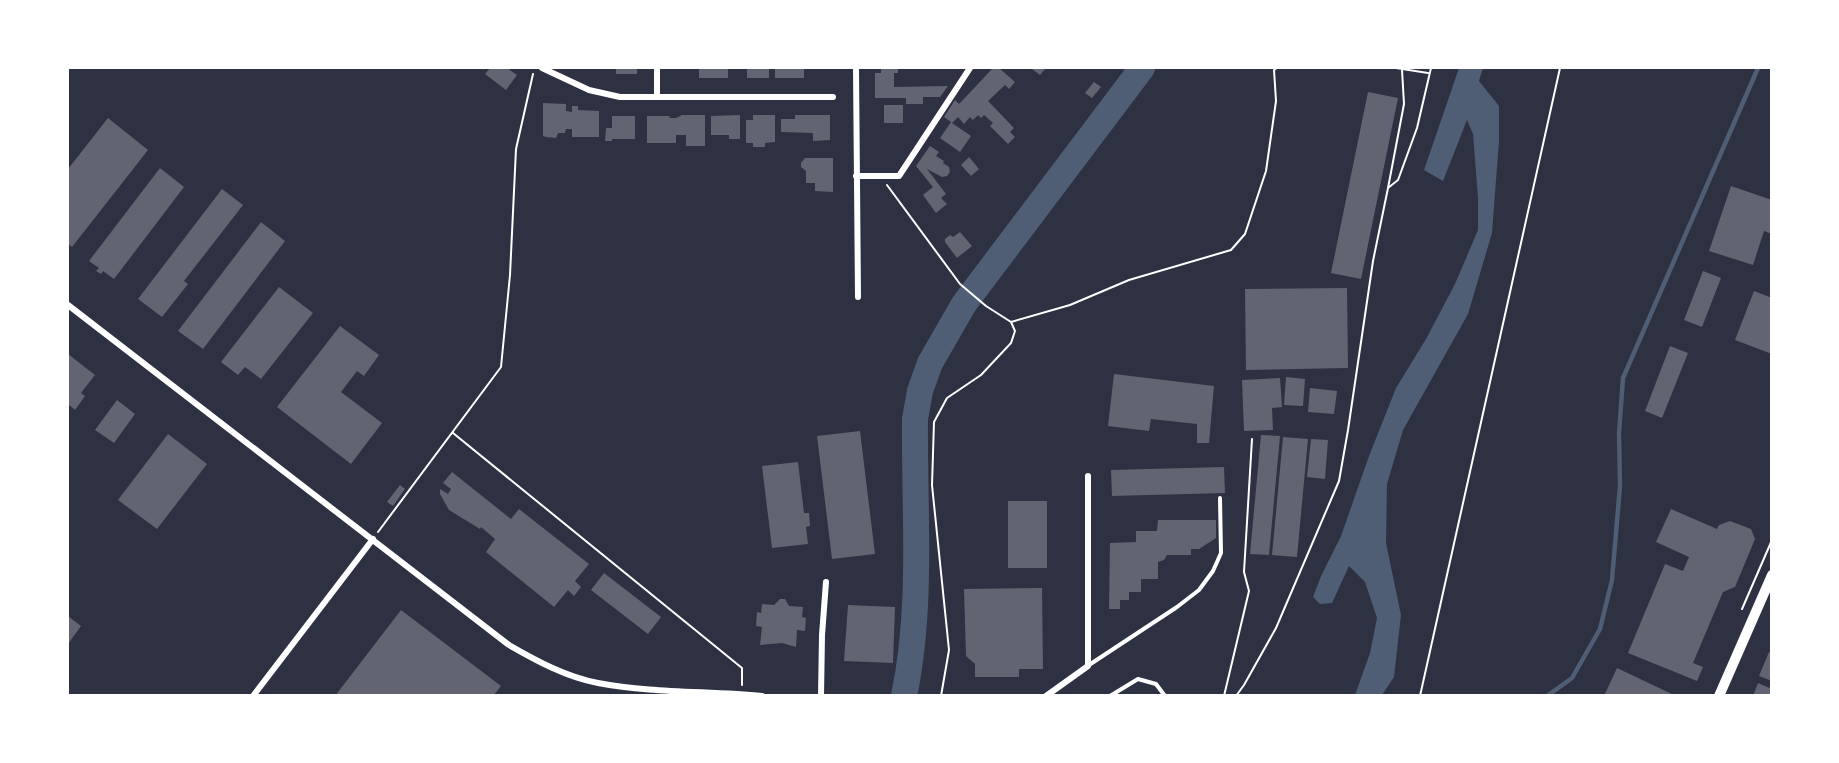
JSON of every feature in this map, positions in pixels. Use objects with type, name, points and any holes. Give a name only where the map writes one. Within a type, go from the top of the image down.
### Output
[{"type":"main road","points":[[1719,696],[1772,575]]},
{"type":"street","points":[[542,68],[589,90],[620,97],[833,97]]},
{"type":"street","points":[[657,68],[657,97]]},
{"type":"street","points":[[856,68],[858,297]]},
{"type":"street","points":[[856,176],[899,176],[970,68]]},
{"type":"street","points":[[68,305],[509,645],[547,667],[597,683],[762,696]]},
{"type":"street","points":[[1046,696],[1088,666],[1088,476]]},
{"type":"street","points":[[253,696],[373,539]]},
{"type":"street","points":[[821,696],[826,582]]},
{"type":"lane","points":[[1088,666],[1177,607],[1198,590],[1213,571],[1221,553],[1220,498]]},
{"type":"lane","points":[[1110,696],[1138,679],[1156,684],[1165,696]]},
{"type":"path","points":[[373,539],[501,367],[510,275],[516,149],[534,68]]},
{"type":"path","points":[[1011,322],[1070,305],[1129,280],[1231,250],[1245,234],[1266,171],[1276,100],[1274,70],[1277,68]]},
{"type":"path","points":[[1396,68],[1430,74]]},
{"type":"path","points":[[1388,188],[1398,180],[1417,128],[1431,68]]},
{"type":"path","points":[[1420,696],[1560,68]]},
{"type":"path","points":[[1236,696],[1245,685],[1276,628],[1339,481],[1372,261],[1404,104],[1402,70]]},
{"type":"path","points":[[880,177],[960,284],[986,306],[1011,322],[1015,331],[1011,343],[981,375],[947,398],[934,422],[932,485],[949,650],[941,696]]},
{"type":"path","points":[[453,433],[742,668],[742,694]]},
{"type":"path","points":[[1224,696],[1249,591],[1244,572],[1252,439]]},
{"type":"path","points":[[1742,609],[1772,540]]},
{"type":"water","points":[[1459,68],[1483,68],[1479,81],[1499,106],[1499,141],[1492,233],[1468,314],[1403,430],[1387,484],[1386,543],[1401,615],[1394,677],[1382,695],[1355,695],[1370,653],[1377,618],[1365,582],[1349,566],[1332,603],[1320,604],[1313,597],[1341,536],[1396,388],[1426,339],[1455,284],[1478,230],[1473,134],[1467,120],[1443,181],[1424,170]]},
{"type":"building","points":[[490,68],[507,68],[517,75],[506,90],[485,74]]},
{"type":"building","points":[[616,68],[637,68],[637,74],[616,74]]},
{"type":"building","points":[[699,68],[728,68],[728,78],[699,78]]},
{"type":"building","points":[[747,68],[769,68],[769,78],[747,78]]},
{"type":"building","points":[[775,68],[804,68],[804,78],[775,78]]},
{"type":"building","points":[[881,68],[898,68],[898,73],[894,73],[894,87],[948,86],[940,97],[923,97],[923,104],[906,104],[906,98],[875,98],[875,73],[881,73]]},
{"type":"building","points":[[993,68],[999,68],[1015,82],[1009,89],[1005,85],[988,101],[1014,128],[1010,132],[1015,137],[1008,144],[990,126],[993,123],[984,115],[981,118],[978,115],[973,120],[970,117],[964,124],[958,117],[952,123],[971,136],[960,152],[940,138],[951,122],[944,117],[955,100],[959,104]]},
{"type":"building","points":[[1033,68],[1046,68],[1040,75]]},
{"type":"building","points":[[1094,82],[1101,87],[1092,98],[1085,93]]},
{"type":"building","points":[[1368,92],[1398,98],[1361,279],[1331,273]]},
{"type":"building","points":[[543,103],[566,104],[566,111],[572,112],[572,106],[578,106],[578,110],[599,111],[599,137],[572,137],[572,129],[566,129],[565,133],[558,133],[556,138],[543,136]]},
{"type":"building","points":[[884,105],[903,105],[903,123],[884,123]]},
{"type":"building","points":[[682,115],[705,115],[705,146],[686,146],[686,135],[676,135],[676,143],[647,143],[647,116],[676,118]]},
{"type":"building","points":[[740,115],[740,139],[729,139],[729,135],[711,135],[711,116]]},
{"type":"building","points":[[753,115],[775,115],[775,142],[765,143],[765,147],[753,147],[753,143],[746,143],[746,120],[753,120]]},
{"type":"building","points":[[795,115],[830,115],[830,140],[813,141],[813,133],[781,132],[781,119],[795,119]]},
{"type":"building","points":[[612,116],[635,116],[635,139],[605,141],[606,128],[612,128]]},
{"type":"building","points":[[108,118],[148,150],[72,247],[68,244],[68,169]]},
{"type":"building","points":[[930,146],[939,152],[936,156],[944,161],[943,163],[949,167],[950,172],[947,176],[942,177],[927,169],[946,194],[941,198],[947,204],[936,213],[923,195],[933,187],[916,166]]},
{"type":"building","points":[[969,157],[979,169],[971,176],[961,165]]},
{"type":"building","points":[[805,158],[833,158],[833,192],[815,191],[815,183],[806,183],[806,171],[801,167]]},
{"type":"building","points":[[160,168],[184,187],[114,279],[103,271],[101,274],[96,271],[99,268],[89,261]]},
{"type":"building","points":[[1731,186],[1772,200],[1772,234],[1764,231],[1753,265],[1709,251]]},
{"type":"building","points":[[222,189],[243,205],[184,281],[188,284],[162,317],[138,299]]},
{"type":"building","points":[[261,222],[285,241],[203,349],[178,331]]},
{"type":"building","points":[[960,232],[972,246],[957,258],[945,239]]},
{"type":"building","points":[[1703,271],[1721,278],[1702,327],[1684,320]]},
{"type":"building","points":[[279,287],[313,313],[261,379],[245,367],[238,375],[221,362]]},
{"type":"building","points":[[1347,288],[1348,368],[1246,370],[1245,289]]},
{"type":"building","points":[[1754,291],[1772,298],[1772,354],[1735,340]]},
{"type":"building","points":[[340,326],[379,355],[364,376],[357,371],[341,392],[382,423],[351,464],[277,407]]},
{"type":"building","points":[[1670,346],[1688,353],[1662,418],[1645,411]]},
{"type":"building","points":[[68,354],[95,375],[81,393],[85,396],[75,410],[68,404]]},
{"type":"building","points":[[1114,374],[1214,386],[1209,443],[1197,443],[1197,424],[1151,419],[1149,431],[1108,426]]},
{"type":"building","points":[[1286,377],[1305,379],[1303,406],[1284,405]]},
{"type":"building","points":[[1280,378],[1282,407],[1272,408],[1273,430],[1244,431],[1242,380]]},
{"type":"building","points":[[1310,388],[1337,391],[1334,414],[1308,412]]},
{"type":"building","points":[[117,400],[135,414],[114,443],[95,430]]},
{"type":"building","points":[[860,431],[875,554],[832,559],[817,436]]},
{"type":"building","points":[[168,434],[207,464],[157,529],[118,500]]},
{"type":"building","points":[[1261,435],[1280,436],[1269,555],[1250,554]]},
{"type":"building","points":[[1283,437],[1308,439],[1297,557],[1272,555]]},
{"type":"building","points":[[1311,439],[1328,440],[1325,479],[1307,477]]},
{"type":"building","points":[[798,462],[804,513],[809,513],[810,526],[806,527],[808,544],[772,548],[762,466]]},
{"type":"building","points":[[1224,467],[1225,493],[1112,496],[1111,470]]},
{"type":"building","points":[[452,472],[511,519],[519,509],[589,564],[575,581],[581,587],[574,596],[568,590],[554,607],[486,552],[495,539],[481,527],[480,529],[449,510],[440,494],[440,489],[448,494],[451,489],[443,483]]},
{"type":"building","points":[[400,485],[405,489],[393,506],[387,502]]},
{"type":"building","points":[[1008,501],[1047,501],[1047,568],[1008,568]]},
{"type":"building","points":[[1671,509],[1717,529],[1719,525],[1730,521],[1751,529],[1755,539],[1735,587],[1723,592],[1693,663],[1703,667],[1697,681],[1628,653],[1665,564],[1683,571],[1689,557],[1656,542]]},
{"type":"building","points":[[1158,520],[1216,520],[1216,538],[1199,549],[1191,549],[1191,555],[1167,555],[1164,560],[1158,562],[1158,579],[1141,579],[1141,592],[1129,592],[1129,600],[1120,600],[1120,609],[1109,609],[1110,543],[1136,542],[1136,531],[1157,531]]},
{"type":"building","points":[[604,573],[661,617],[648,634],[591,590]]},
{"type":"building","points":[[1042,588],[1043,669],[1019,669],[1019,677],[975,677],[975,664],[966,656],[964,589]]},
{"type":"building","points":[[780,599],[785,599],[789,606],[803,607],[802,617],[806,618],[805,631],[797,630],[796,647],[782,643],[760,645],[762,627],[756,626],[757,612],[761,613],[762,604],[774,605]]},
{"type":"building","points":[[848,605],[895,607],[893,663],[844,661]]},
{"type":"building","points":[[401,610],[501,686],[493,696],[335,696]]},
{"type":"building","points":[[68,616],[81,626],[68,644]]},
{"type":"building","points":[[1769,652],[1772,653],[1772,681],[1759,676]]},
{"type":"building","points":[[1617,668],[1676,696],[1604,696]]},
{"type":"building","points":[[1758,683],[1772,689],[1772,696],[1753,696]]},
{"type":"waterway","points":[[904,696],[910,662],[916,593],[915,419],[920,391],[930,363],[964,304],[1142,68]]},
{"type":"waterway","points":[[1547,696],[1572,678],[1600,629],[1612,580],[1620,486],[1619,433],[1623,378],[1758,68]]}]
